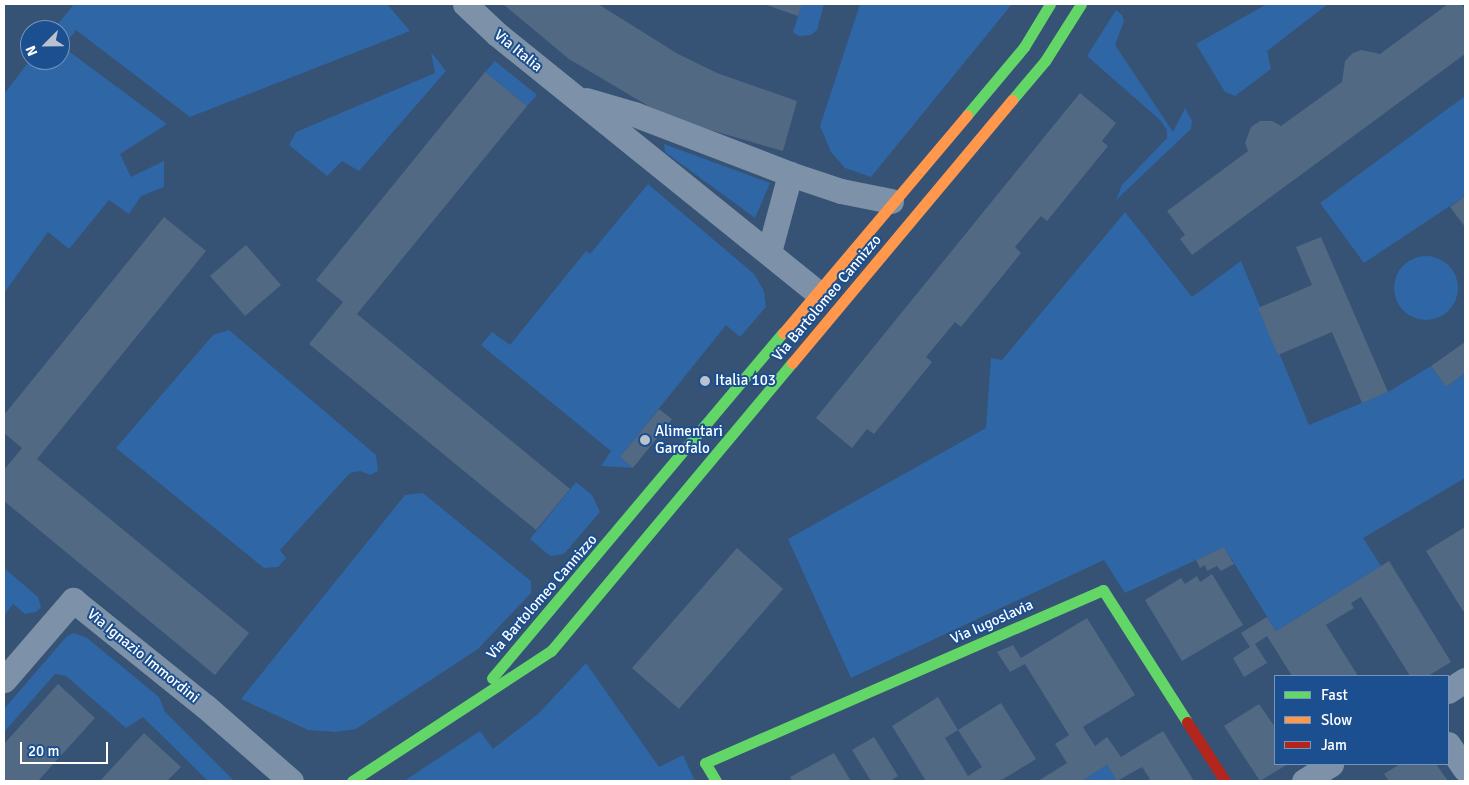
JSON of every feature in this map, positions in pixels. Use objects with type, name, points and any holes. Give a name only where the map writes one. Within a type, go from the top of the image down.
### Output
[{"type":"street","name":"Via Italia","points":[[464,4],[497,34],[818,292]]},
{"type":"street","name":"Via Bartolomeo Cannizzo","points":[[474,699],[1024,47],[1050,4]]},
{"type":"street","name":"Via Bartolomeo Cannizzo","points":[[352,781],[474,699],[551,651],[1045,61],[1081,4]]},
{"type":"street","points":[[574,96],[634,114],[841,192],[892,202]]},
{"type":"street","points":[[769,252],[790,174]]},
{"type":"street","name":"Via Iugoslavia","points":[[716,781],[705,763],[1103,590],[1225,781]]},
{"type":"street","name":"Via Ignazio Immordini","points":[[4,680],[73,600],[205,706],[291,781]]},
{"type":"street","points":[[1449,690],[1465,680]]},
{"type":"street","points":[[1449,745],[1465,769]]},
{"type":"street","points":[[1304,781],[1330,765]]},
{"type":"shaded area","points":[[74,4],[387,4],[410,31],[190,117],[76,30],[70,38],[70,20],[61,20]]},
{"type":"shaded area","points":[[802,4],[824,4],[817,30],[811,35],[798,36],[793,32]]},
{"type":"shaded area","points":[[860,4],[1012,4],[871,177],[845,168],[831,152],[820,126]]},
{"type":"shaded area","points":[[1267,4],[1328,4],[1267,51],[1271,69],[1235,96],[1225,92],[1196,44]]},
{"type":"shaded area","points":[[1116,10],[1122,15],[1124,21],[1115,45],[1173,132],[1185,108],[1192,121],[1191,129],[1116,200],[1122,185],[1167,138],[1167,130],[1160,120],[1087,56]]},
{"type":"shaded area","points":[[70,52],[167,124],[120,154],[131,177],[164,161],[164,187],[141,196],[129,214],[109,200],[69,249],[48,232],[4,293],[4,94],[22,70],[70,70]]},
{"type":"shaded area","points":[[431,52],[446,71],[359,171],[342,161],[327,176],[289,145],[296,132],[435,73]]},
{"type":"shaded area","points":[[495,61],[537,95],[527,106],[485,72]]},
{"type":"shaded area","points":[[1465,96],[1465,196],[1364,263],[1320,203]]},
{"type":"shaded area","points":[[664,144],[770,183],[755,218],[665,152]]},
{"type":"shaded area","points":[[648,184],[754,274],[764,291],[766,307],[740,337],[726,325],[620,457],[633,468],[601,466],[611,451],[481,345],[492,332],[510,345],[586,251],[590,254]]},
{"type":"shaded area","points":[[1125,212],[1192,297],[1241,261],[1309,425],[1388,392],[1431,366],[1446,387],[1465,373],[1465,478],[1363,538],[1381,566],[1276,631],[1224,547],[1125,593],[1104,560],[851,678],[788,539],[986,428],[991,358],[1002,360]]},
{"type":"shaded area","points":[[1426,256],[1438,258],[1449,265],[1456,276],[1458,288],[1456,300],[1449,311],[1438,318],[1426,320],[1414,318],[1403,311],[1396,300],[1394,288],[1396,276],[1403,265],[1414,258]]},
{"type":"shaded area","points":[[229,330],[376,455],[378,471],[370,475],[360,471],[350,473],[280,550],[286,558],[278,567],[264,568],[116,448],[213,335]]},
{"type":"shaded area","points":[[576,482],[592,495],[600,512],[564,554],[550,556],[530,539]]},
{"type":"shaded area","points":[[423,493],[531,581],[531,593],[478,649],[356,729],[335,732],[308,730],[241,699],[405,495]]},
{"type":"shaded area","points":[[4,568],[38,597],[41,607],[36,612],[25,614],[13,604],[4,616]]},
{"type":"shaded area","points":[[74,633],[87,638],[159,697],[165,712],[234,781],[208,781],[143,717],[126,728],[66,676],[55,674],[4,732],[4,709],[67,636]]},
{"type":"shaded area","points":[[586,663],[659,767],[683,755],[695,781],[404,781],[480,731],[493,749],[538,714]]},
{"type":"shaded area","points":[[1107,765],[1117,781],[1081,781]]},
{"type":"building","points":[[503,4],[598,4],[678,54],[717,73],[797,101],[783,151],[693,125],[650,107],[569,59]]},
{"type":"building","points":[[764,4],[802,4],[798,16]]},
{"type":"building","points":[[1448,4],[1461,4],[1465,9],[1465,54],[1192,255],[1180,239],[1185,235],[1167,211],[1248,151],[1245,143],[1251,127],[1260,121],[1272,121],[1281,126],[1342,82],[1345,61],[1353,53],[1361,50],[1380,54]]},
{"type":"building","points":[[485,72],[527,106],[357,314],[570,489],[536,530],[309,344],[343,302],[316,280]]},
{"type":"building","points":[[1080,93],[1116,123],[1102,141],[1108,146],[1047,221],[1041,216],[1015,247],[1021,253],[961,327],[955,322],[926,357],[932,362],[874,434],[867,429],[852,448],[816,418]]},
{"type":"building","points":[[1465,196],[1465,227],[1450,207]]},
{"type":"building","points":[[164,217],[206,251],[37,459],[249,633],[215,675],[4,501],[4,470],[22,448],[4,433],[4,415]]},
{"type":"building","points":[[1321,237],[1388,392],[1362,403],[1332,332],[1278,355],[1258,308],[1312,285],[1296,247]]},
{"type":"building","points":[[246,245],[281,285],[245,316],[210,276]]},
{"type":"building","points":[[1465,342],[1465,373],[1446,387],[1431,366]]},
{"type":"building","name":"Alimentari Garofalo","points":[[659,409],[672,419],[633,468],[620,457]]},
{"type":"building","points":[[1465,527],[1465,610],[1463,611],[1426,551]]},
{"type":"building","points":[[1224,547],[1234,564],[1221,571],[1217,566],[1207,571],[1205,565],[1200,568],[1196,560]]},
{"type":"building","points":[[737,548],[783,589],[679,709],[632,668]]},
{"type":"building","points":[[1389,561],[1451,662],[1430,675],[1409,675],[1361,597],[1351,603],[1354,608],[1326,625],[1357,675],[1291,675],[1267,636],[1255,644],[1267,663],[1244,677],[1233,658],[1250,647],[1241,633],[1267,617],[1276,631]]},
{"type":"building","points":[[1212,574],[1243,625],[1182,661],[1145,600],[1181,578],[1185,584],[1197,576],[1200,582]]},
{"type":"building","points":[[1087,618],[1135,695],[1083,727],[1095,746],[1107,737],[1121,757],[1163,731],[1194,781],[1146,781],[1150,779],[1142,767],[1117,781],[1107,765],[1081,781],[1038,781],[1067,763],[1055,744],[1069,735],[1025,664],[1010,672],[997,652],[1013,645],[1021,658]]},
{"type":"building","points":[[58,684],[95,718],[38,781],[4,781],[4,744]]},
{"type":"building","points":[[938,697],[958,730],[1001,703],[1036,759],[1000,781],[926,781],[892,726]],"holes":[[[958,730],[982,767],[968,776],[945,738]]]},
{"type":"building","points":[[1259,704],[1274,726],[1274,765],[1286,765],[1260,781],[1224,726]]},
{"type":"building","points":[[144,733],[181,767],[167,781],[100,781]]},
{"type":"building","points":[[874,737],[898,776],[890,781],[871,781],[852,750]]},
{"type":"building","points":[[834,753],[851,781],[792,781],[790,777]]},
{"type":"building","points":[[1398,765],[1437,765],[1448,781],[1389,781],[1384,774]]},
{"type":"traffic: fast","points":[[967,115],[1024,47],[1050,4]]},
{"type":"traffic: fast","points":[[1012,100],[1045,61],[1081,4]]},
{"type":"traffic: fast","points":[[492,678],[783,333]]},
{"type":"traffic: fast","points":[[352,781],[551,651],[792,363]]},
{"type":"traffic: fast","points":[[716,781],[705,763],[1103,590],[1187,722]]},
{"type":"traffic: slow","points":[[792,363],[1012,100]]},
{"type":"traffic: slow","points":[[783,333],[967,115]]},
{"type":"traffic: jam","points":[[1187,722],[1225,781]]},
{"type":"place","name":"Italia 103","points":[[705,381]]},
{"type":"place","name":"Alimentari Garofalo","points":[[645,440]]}]
